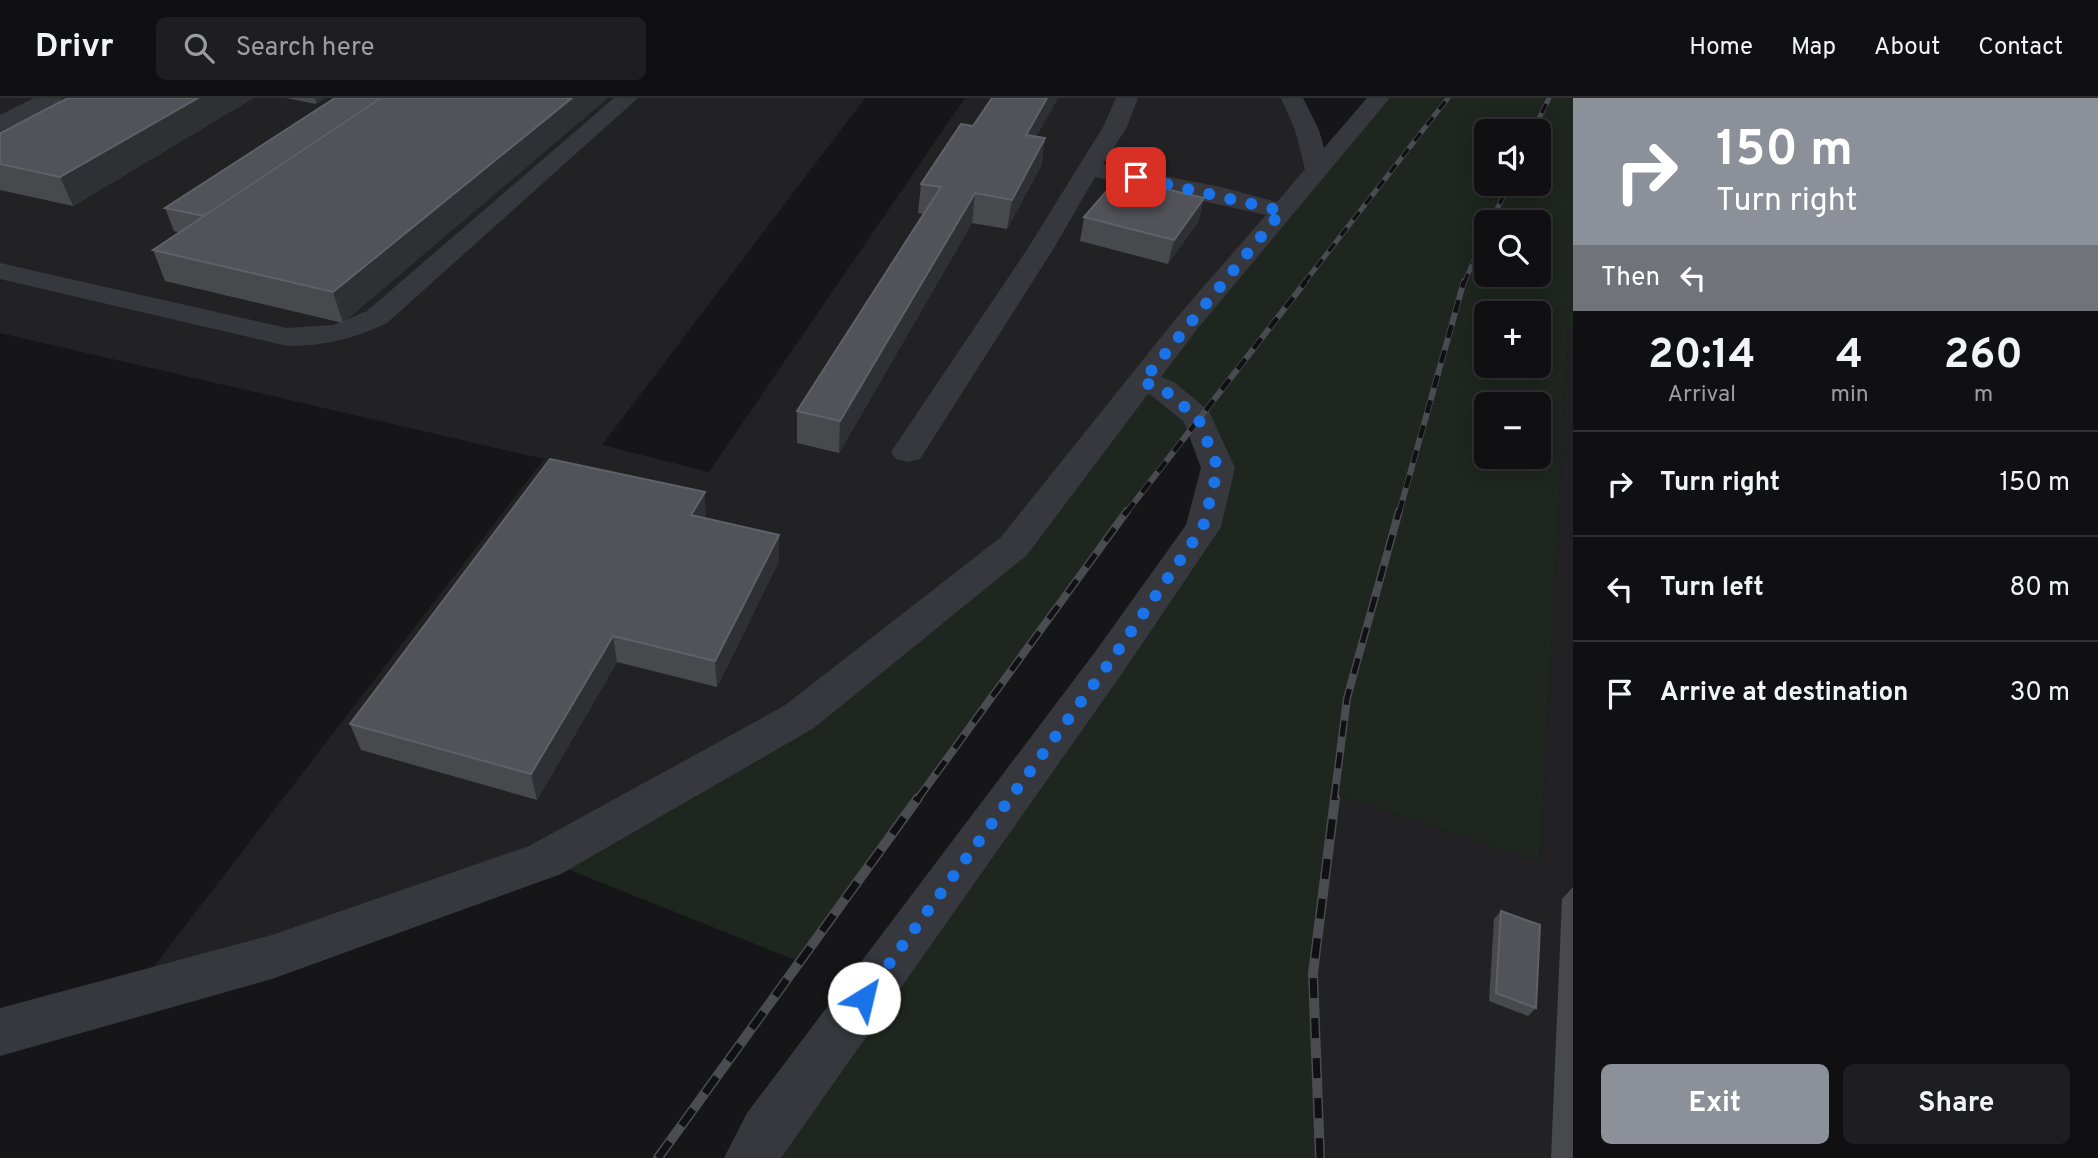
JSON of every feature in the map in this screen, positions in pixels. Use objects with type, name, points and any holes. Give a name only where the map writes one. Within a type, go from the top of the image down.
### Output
[{"type":"lane","points":[[0,124],[51,98]]},
{"type":"lane","points":[[0,271],[287,337],[318,338],[351,330],[377,317],[627,98]]},
{"type":"lane","points":[[908,452],[1041,248],[1115,127],[1126,98]]},
{"type":"lane","points":[[1292,98],[1307,130],[1317,168]]},
{"type":"lane","points":[[0,1032],[272,957],[545,860],[799,717],[1014,546],[1142,382],[1317,168],[1379,98]]},
{"type":"lane","points":[[1088,168],[1221,195],[1282,211]]},
{"type":"lane","points":[[751,1158],[774,1121],[1110,662],[1203,527],[1218,468],[1198,418],[1163,389],[1142,382]]},
{"type":"shaded area","points":[[0,98],[865,98],[602,445],[709,472],[965,98],[1292,98],[1317,168],[1014,546],[799,717],[545,860],[132,995],[544,459],[0,333]]},
{"type":"shaded area","points":[[1379,98],[1573,98],[1573,327],[1568,327],[1540,862],[1335,794],[1313,973],[1320,1158],[751,1158],[1109,662],[1218,468],[1198,419],[1110,533],[800,962],[545,860],[799,717],[1014,546]]},
{"type":"shaded area","points":[[1568,326],[1573,327],[1573,1158],[1320,1158],[1313,973],[1335,794],[1540,862]]},
{"type":"building","points":[[68,98],[198,98],[60,177],[0,164],[0,133]]},
{"type":"building","points":[[335,98],[381,98],[204,216],[165,208]]},
{"type":"building","points":[[381,98],[572,98],[333,292],[153,250]]},
{"type":"building","points":[[992,98],[1047,98],[1026,135],[1045,138],[1012,200],[975,193],[840,421],[797,411],[941,187],[921,184],[961,124],[973,126]]},
{"type":"building","points":[[1118,178],[1204,198],[1174,240],[1084,217]]},
{"type":"building","points":[[550,459],[705,492],[691,515],[779,535],[715,661],[613,636],[531,774],[350,724]]},
{"type":"building","points":[[1501,911],[1540,925],[1536,1008],[1496,993]]},
{"type":"railway","points":[[1304,283],[1448,98]]},
{"type":"railway","points":[[1539,119],[1549,98]]},
{"type":"railway","points":[[1497,210],[1503,196]]},
{"type":"railway","points":[[1464,283],[1474,261]]},
{"type":"railway","points":[[1126,513],[1306,281]]},
{"type":"railway","points":[[1399,513],[1464,281]]},
{"type":"railway","points":[[917,800],[1127,511]]},
{"type":"railway","points":[[1334,800],[1347,698],[1399,511]]},
{"type":"railway","points":[[658,1158],[918,798]]},
{"type":"railway","points":[[1320,1158],[1313,973],[1335,798]]},
{"type":"route","points":[[864,998],[1110,662],[1203,527],[1218,468],[1197,415],[1163,389],[1142,382],[1188,322],[1282,211],[1136,177]]}]
